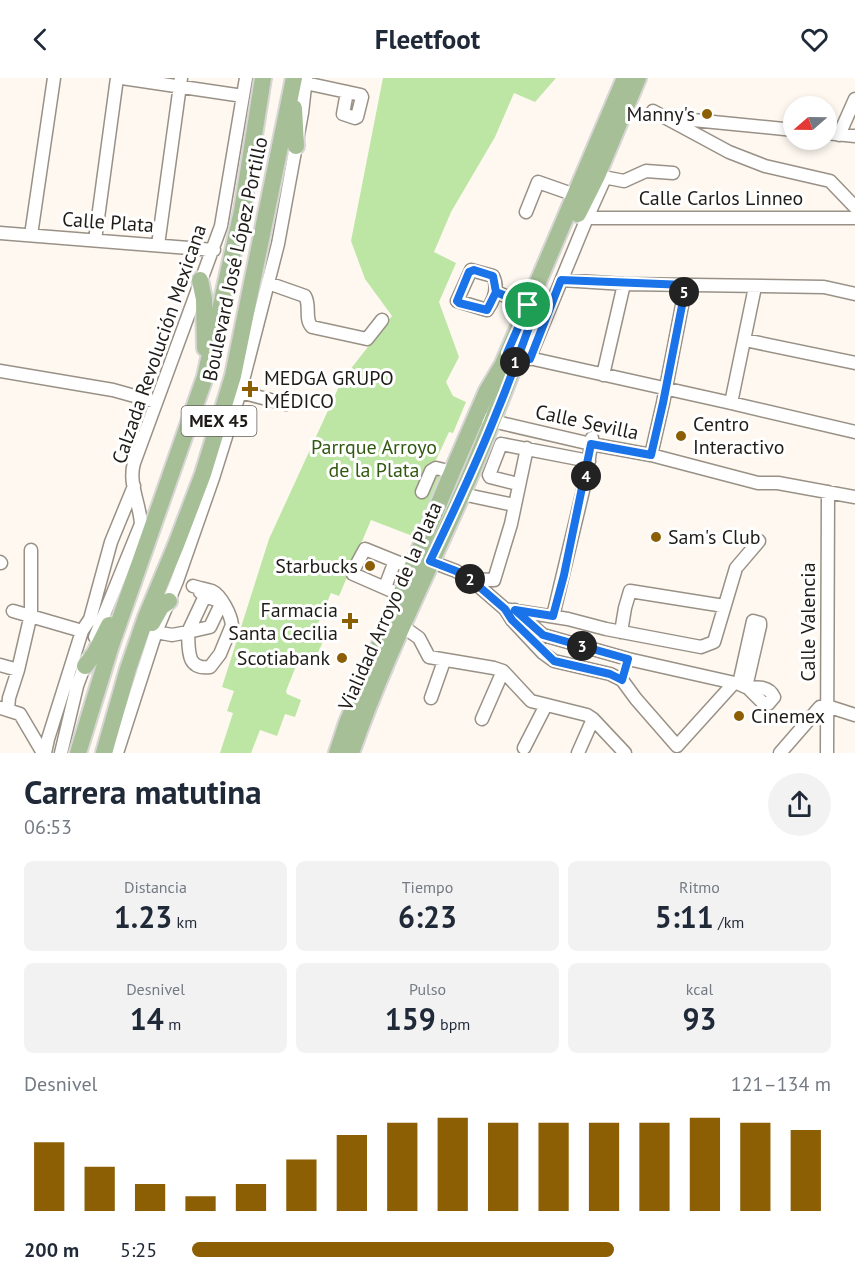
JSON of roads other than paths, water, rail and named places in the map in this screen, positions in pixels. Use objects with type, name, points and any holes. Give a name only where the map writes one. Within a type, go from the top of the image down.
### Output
[{"type":"main road","name":"Boulevard José López Portillo","points":[[78,753],[127,600],[205,377],[242,211],[263,78]]},
{"type":"main road","points":[[532,307],[575,195],[634,80]]},
{"type":"main road","name":"Vialidad Arroyo de la Plata","points":[[351,753],[420,562],[462,494],[487,414],[518,356],[532,307],[601,177],[634,80]]},
{"type":"main road","name":"Boulevard José López Portillo","points":[[117,753],[128,669],[146,617],[203,474],[233,376],[298,85]]},
{"type":"main road","points":[[296,146],[295,111],[298,85]]},
{"type":"main road","points":[[200,280],[204,299],[205,377]]},
{"type":"main road","points":[[337,753],[347,723],[397,623],[401,595],[420,562],[452,472],[487,414]]},
{"type":"main road","points":[[85,666],[127,600]]},
{"type":"main road","points":[[128,669],[158,613],[169,601]]},
{"type":"street","points":[[31,235],[54,78]]},
{"type":"street","points":[[95,240],[117,78]]},
{"type":"street","points":[[122,78],[181,82],[243,96]]},
{"type":"street","name":"Calzada Revolución Mexicana","points":[[61,753],[77,686],[141,524],[141,512],[132,476],[134,463],[200,280],[214,250],[226,200],[246,78]]},
{"type":"street","points":[[158,245],[181,82]]},
{"type":"street","points":[[298,85],[347,92]]},
{"type":"street","points":[[840,135],[855,99]]},
{"type":"street","points":[[653,111],[729,152],[765,166],[830,181],[855,207]]},
{"type":"street","points":[[678,124],[693,120],[783,129]]},
{"type":"street","points":[[837,135],[855,136]]},
{"type":"street","points":[[117,753],[156,632],[177,581],[213,478],[240,392],[268,283],[296,146]]},
{"type":"street","points":[[673,173],[646,171],[624,181],[601,177],[556,294],[518,356],[855,432]]},
{"type":"street","points":[[526,212],[538,183],[575,195]]},
{"type":"street","name":"Calle Carlos Linneo","points":[[587,218],[855,218]]},
{"type":"street","name":"Calle Plata","points":[[0,233],[214,250]]},
{"type":"street","points":[[561,280],[624,284],[824,287],[855,294]]},
{"type":"street","points":[[268,283],[305,296],[308,302],[308,321],[312,327],[367,339],[382,320]]},
{"type":"street","points":[[603,375],[624,284]]},
{"type":"street","points":[[651,453],[686,285]]},
{"type":"street","points":[[732,403],[755,287]]},
{"type":"street","points":[[496,292],[532,307]]},
{"type":"street","points":[[745,340],[855,363]]},
{"type":"street","points":[[0,371],[113,390],[156,402]]},
{"type":"street","points":[[240,392],[286,404]]},
{"type":"street","name":"Calle Sevilla","points":[[487,414],[592,441],[761,476],[778,483],[855,497]]},
{"type":"street","points":[[553,616],[564,575],[592,441]]},
{"type":"street","points":[[518,484],[502,481],[489,475],[501,444],[589,461]]},
{"type":"street","points":[[468,579],[494,580],[501,562],[528,448]]},
{"type":"street","points":[[422,492],[431,471],[436,468],[452,472]]},
{"type":"street","points":[[44,753],[82,631],[90,619],[111,542],[134,486]]},
{"type":"street","name":"Calle Valencia","points":[[827,753],[828,492]]},
{"type":"street","points":[[462,494],[514,505]]},
{"type":"street","points":[[510,610],[553,616],[621,632],[707,647],[714,642],[736,568],[759,541]]},
{"type":"street","points":[[401,595],[385,586],[353,574],[365,549],[396,561],[420,562],[468,579],[543,635],[628,659],[742,685]]},
{"type":"street","points":[[30,556],[31,615],[18,670],[4,708],[20,714],[44,753]]},
{"type":"street","points":[[385,586],[396,561]]},
{"type":"street","points":[[177,581],[214,592],[232,620],[220,654],[210,667],[203,668],[193,664],[189,658],[188,632],[205,596]]},
{"type":"street","points":[[193,586],[205,596],[222,602]]},
{"type":"street","points":[[621,632],[626,600],[630,591],[724,606]]},
{"type":"street","points":[[156,632],[172,635],[210,627],[222,602]]},
{"type":"street","points":[[510,610],[512,620],[554,661],[610,674],[622,680],[677,746],[742,685],[747,665]]},
{"type":"street","points":[[13,611],[82,631]]},
{"type":"street","points":[[397,623],[419,638],[429,657],[503,671],[531,701],[587,715],[625,753]]},
{"type":"street","points":[[622,680],[628,659]]},
{"type":"street","points":[[431,698],[444,661]]},
{"type":"street","points":[[0,665],[18,670]]},
{"type":"street","points":[[482,719],[503,671]]},
{"type":"street","points":[[524,748],[546,705]]},
{"type":"street","points":[[780,753],[820,707],[827,706],[855,715]]},
{"type":"street","points":[[578,753],[593,719]]},
{"type":"place","name":"Manny's","points":[[707,114]]},
{"type":"place","name":"MEDGA GRUPO MÉDICO","points":[[250,389]]},
{"type":"place","name":"Centro Interactivo","points":[[681,436]]},
{"type":"place","name":"Sam's Club","points":[[656,537]]},
{"type":"place","name":"Starbucks","points":[[370,566]]},
{"type":"place","name":"Farmacia Santa Cecilia","points":[[350,621]]},
{"type":"place","name":"Scotiabank","points":[[342,658]]},
{"type":"place","name":"Cinemex","points":[[739,716]]},
{"type":"park label","name":"Parrque Arroyo de la Plata","points":[[374,458]]}]
